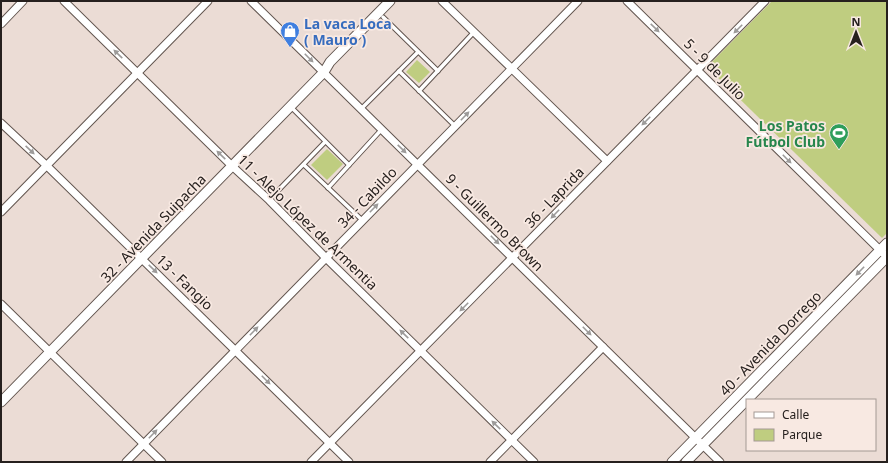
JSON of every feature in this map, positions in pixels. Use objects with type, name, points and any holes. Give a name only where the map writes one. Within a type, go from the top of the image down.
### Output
[{"type":"street","points":[[1,24],[23,1]]},
{"type":"street","name":"11 - Alejo López de Armentia","points":[[64,1],[232,166],[269,200],[534,462]]},
{"type":"street","points":[[1,212],[208,1]]},
{"type":"street","name":"9 - Guillermo Brown","points":[[252,1],[720,462]]},
{"type":"street","name":"32 - Avenida Suipacha","points":[[1,402],[324,72],[330,62],[390,1]]},
{"type":"street","name":"32 - Avenida Suipacha","points":[[324,72],[334,66],[398,1]]},
{"type":"street","points":[[442,1],[607,161]]},
{"type":"street","name":"34 - Cabildo","points":[[126,462],[578,1]]},
{"type":"street","name":"5 - 9 de Julio","points":[[627,1],[887,257]]},
{"type":"street","name":"36 - Laprida","points":[[311,462],[765,1]]},
{"type":"street","name":"13 - Fangio","points":[[1,123],[46,165],[349,462]]},
{"type":"street","name":"40 - Avenida Dorrego","points":[[686,462],[699,442],[887,243]]},
{"type":"street","name":"40 - Avenida Dorrego","points":[[672,462],[699,442],[887,257]]},
{"type":"street","points":[[1,304],[162,462]]},
{"type":"street","points":[[490,462],[603,347]]},
{"type":"lane","points":[[383,17],[438,71]]},
{"type":"lane","points":[[419,91],[474,32]]},
{"type":"lane","points":[[361,108],[418,52]]},
{"type":"lane","points":[[399,71],[455,126]]},
{"type":"lane","points":[[290,107],[349,165]]},
{"type":"lane","points":[[328,188],[382,129]]},
{"type":"lane","points":[[269,200],[325,142]]},
{"type":"lane","points":[[304,165],[362,220]]},
{"type":"green space","name":"Los Patos Fútbol Club","points":[[772,1],[887,1],[887,233],[882,238],[707,67]]},
{"type":"green space","points":[[417,60],[430,72],[419,83],[406,72]]},
{"type":"green space","points":[[327,149],[343,164],[327,180],[311,165]]},
{"type":"place","name":"La vaca Loca ( Mauro )","points":[[290,48]]},
{"type":"place","name":"Los Patos Fútbol Club","points":[[839,150]]}]
